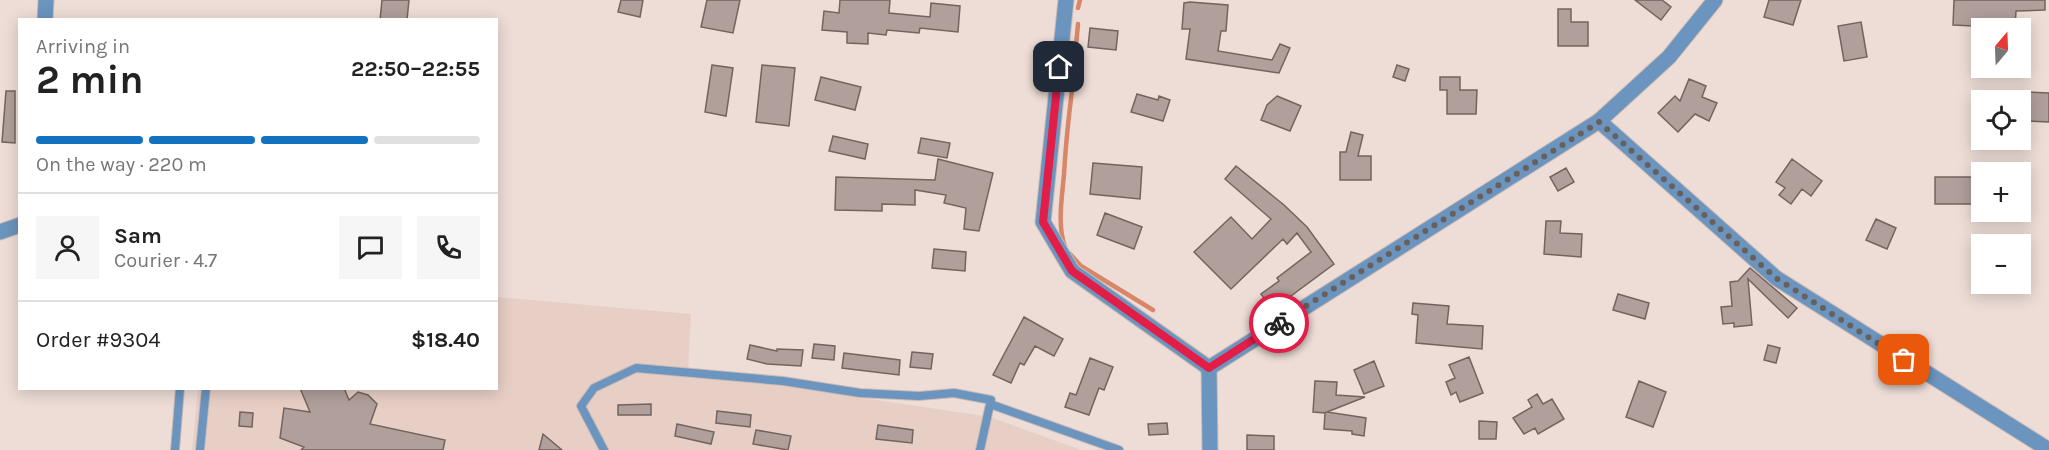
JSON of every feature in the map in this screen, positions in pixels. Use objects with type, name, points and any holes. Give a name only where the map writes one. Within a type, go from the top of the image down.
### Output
[{"type":"street","points":[[45,18],[46,0]]},
{"type":"street","points":[[1066,0],[1043,222],[1072,271],[1209,368]]},
{"type":"street","points":[[1209,368],[1599,122],[1669,57],[1715,0]]},
{"type":"street","points":[[1599,122],[1776,278],[2049,450]]},
{"type":"street","points":[[0,232],[18,226]]},
{"type":"street","points":[[1209,368],[1210,450]]},
{"type":"lane","points":[[604,450],[581,406],[594,388],[636,368],[783,381],[860,393],[919,396],[954,393],[991,400],[980,450]]},
{"type":"lane","points":[[175,450],[180,390]]},
{"type":"lane","points":[[200,450],[206,390]]},
{"type":"lane","points":[[990,404],[1119,450]]},
{"type":"shaded area","points":[[498,297],[691,314],[688,372],[991,417],[1081,450],[192,450],[198,390],[498,390]]},
{"type":"building","points":[[382,0],[409,0],[407,18],[380,18]]},
{"type":"building","points":[[621,0],[643,0],[640,17],[618,12]]},
{"type":"building","points":[[707,0],[740,0],[733,33],[701,27]]},
{"type":"building","points":[[840,0],[890,0],[889,13],[930,17],[931,3],[960,6],[958,32],[920,28],[919,33],[887,30],[886,35],[868,33],[868,44],[847,43],[847,32],[822,30],[824,11],[839,13]]},
{"type":"building","points":[[1635,0],[1662,0],[1671,7],[1661,20]]},
{"type":"building","points":[[1769,0],[1801,0],[1793,25],[1764,17]]},
{"type":"building","points":[[1954,0],[2045,0],[2045,10],[2016,11],[2016,18],[1971,18],[1971,26],[1953,25]]},
{"type":"building","points":[[1184,3],[1228,5],[1226,31],[1221,31],[1218,51],[1272,60],[1280,44],[1290,48],[1279,73],[1186,59],[1190,29],[1182,29]]},
{"type":"building","points":[[1558,9],[1571,9],[1571,22],[1588,22],[1588,46],[1558,46]]},
{"type":"building","points":[[1861,22],[1867,57],[1844,61],[1838,26]]},
{"type":"building","points":[[1090,28],[1118,31],[1116,50],[1088,47]]},
{"type":"building","points":[[712,65],[733,68],[726,116],[705,112]]},
{"type":"building","points":[[762,65],[795,68],[789,126],[756,122]]},
{"type":"building","points":[[1397,65],[1409,69],[1405,81],[1393,77]]},
{"type":"building","points":[[821,77],[861,87],[855,110],[815,100]]},
{"type":"building","points":[[1440,77],[1460,77],[1460,90],[1477,90],[1476,114],[1447,114],[1447,90],[1440,90]]},
{"type":"building","points":[[1689,79],[1706,86],[1702,97],[1717,103],[1709,121],[1695,114],[1678,132],[1658,113],[1675,96],[1680,101]]},
{"type":"building","points":[[6,91],[15,91],[15,143],[2,142]]},
{"type":"building","points":[[2031,92],[2049,93],[2049,122],[2031,121]]},
{"type":"building","points":[[1137,94],[1158,100],[1159,96],[1170,100],[1163,121],[1131,112]]},
{"type":"building","points":[[1277,96],[1301,106],[1290,131],[1261,120],[1267,105]]},
{"type":"building","points":[[1351,132],[1363,135],[1358,156],[1371,156],[1371,180],[1340,180],[1340,152],[1346,152]]},
{"type":"building","points":[[833,136],[868,144],[865,159],[829,151]]},
{"type":"building","points":[[921,138],[950,143],[947,158],[918,153]]},
{"type":"building","points":[[938,159],[993,173],[979,231],[964,229],[966,208],[944,203],[946,195],[915,190],[915,205],[882,204],[882,211],[835,210],[836,177],[935,180]]},
{"type":"building","points":[[1792,159],[1822,181],[1811,196],[1802,189],[1791,204],[1779,195],[1785,188],[1776,182]]},
{"type":"building","points":[[1093,163],[1142,167],[1140,199],[1090,194]]},
{"type":"building","points":[[1236,166],[1307,227],[1334,264],[1272,310],[1261,294],[1279,281],[1277,278],[1311,252],[1297,233],[1287,244],[1283,239],[1231,289],[1194,252],[1231,217],[1252,239],[1271,219],[1225,179]]},
{"type":"building","points":[[1566,168],[1574,182],[1558,191],[1550,177]]},
{"type":"building","points":[[1935,177],[1971,177],[1971,204],[1935,204]]},
{"type":"building","points":[[1105,213],[1142,227],[1134,249],[1097,235]]},
{"type":"building","points":[[1876,219],[1896,228],[1887,249],[1866,240]]},
{"type":"building","points":[[1546,221],[1561,221],[1560,233],[1582,234],[1581,257],[1544,254]]},
{"type":"building","points":[[934,249],[966,252],[965,271],[932,268]]},
{"type":"building","points":[[1750,268],[1797,308],[1788,318],[1748,279],[1752,325],[1734,327],[1734,323],[1723,324],[1721,307],[1732,306],[1730,282],[1738,281]]},
{"type":"building","points":[[1618,294],[1649,303],[1645,319],[1613,310]]},
{"type":"building","points":[[1413,303],[1449,306],[1447,324],[1483,326],[1482,349],[1416,343],[1418,315],[1412,314]]},
{"type":"building","points":[[1024,317],[1063,339],[1054,356],[1035,346],[1024,365],[1020,363],[1011,383],[993,375]]},
{"type":"building","points":[[814,344],[835,346],[834,360],[812,358]]},
{"type":"building","points":[[750,345],[777,351],[777,349],[803,350],[801,366],[767,364],[747,359]]},
{"type":"building","points":[[1768,345],[1780,348],[1776,363],[1764,360]]},
{"type":"building","points":[[912,352],[933,354],[931,369],[910,367]]},
{"type":"building","points":[[844,353],[900,360],[899,375],[842,368]]},
{"type":"building","points":[[1469,357],[1483,393],[1460,402],[1456,392],[1451,395],[1446,382],[1455,378],[1449,365]]},
{"type":"building","points":[[1090,358],[1113,367],[1104,390],[1099,388],[1089,415],[1065,407],[1070,393],[1076,395]]},
{"type":"building","points":[[1374,361],[1384,386],[1364,394],[1354,370]]},
{"type":"building","points":[[1315,381],[1337,382],[1336,395],[1365,397],[1327,412],[1366,418],[1364,436],[1352,434],[1352,431],[1324,429],[1325,413],[1313,412]]},
{"type":"building","points":[[1639,381],[1666,392],[1653,427],[1626,417]]},
{"type":"building","points":[[301,390],[345,390],[349,400],[358,392],[368,395],[377,404],[370,424],[445,440],[443,450],[301,450],[304,447],[280,438],[284,408],[310,412]]},
{"type":"building","points":[[1537,394],[1543,404],[1552,399],[1564,419],[1538,434],[1535,428],[1524,434],[1513,418],[1532,407],[1528,400]]},
{"type":"building","points":[[651,404],[651,415],[618,415],[618,405]]},
{"type":"building","points":[[717,411],[751,415],[750,427],[716,423]]},
{"type":"building","points":[[240,412],[253,413],[252,427],[239,426]]},
{"type":"building","points":[[1479,421],[1497,422],[1496,439],[1479,439]]},
{"type":"building","points":[[1167,423],[1168,434],[1149,435],[1148,424]]},
{"type":"building","points":[[677,424],[714,432],[711,444],[675,436]]},
{"type":"building","points":[[878,425],[913,430],[912,443],[876,439]]},
{"type":"building","points":[[756,430],[791,436],[788,450],[753,444]]},
{"type":"building","points":[[543,434],[562,450],[539,450]]},
{"type":"building","points":[[1247,435],[1274,436],[1274,450],[1247,450]]},
{"type":"waterway","points":[[1078,8],[1080,0]]},
{"type":"waterway","points":[[1075,57],[1078,24]]},
{"type":"waterway","points":[[1065,247],[1061,230],[1061,211],[1075,68]]},
{"type":"waterway","points":[[1070,254],[1081,266],[1153,310]]},
{"type":"way so far","points":[[1279,323],[1599,122],[1776,278],[1904,360]]},
{"type":"route","points":[[1059,67],[1043,222],[1072,271],[1209,368],[1279,323]]}]
